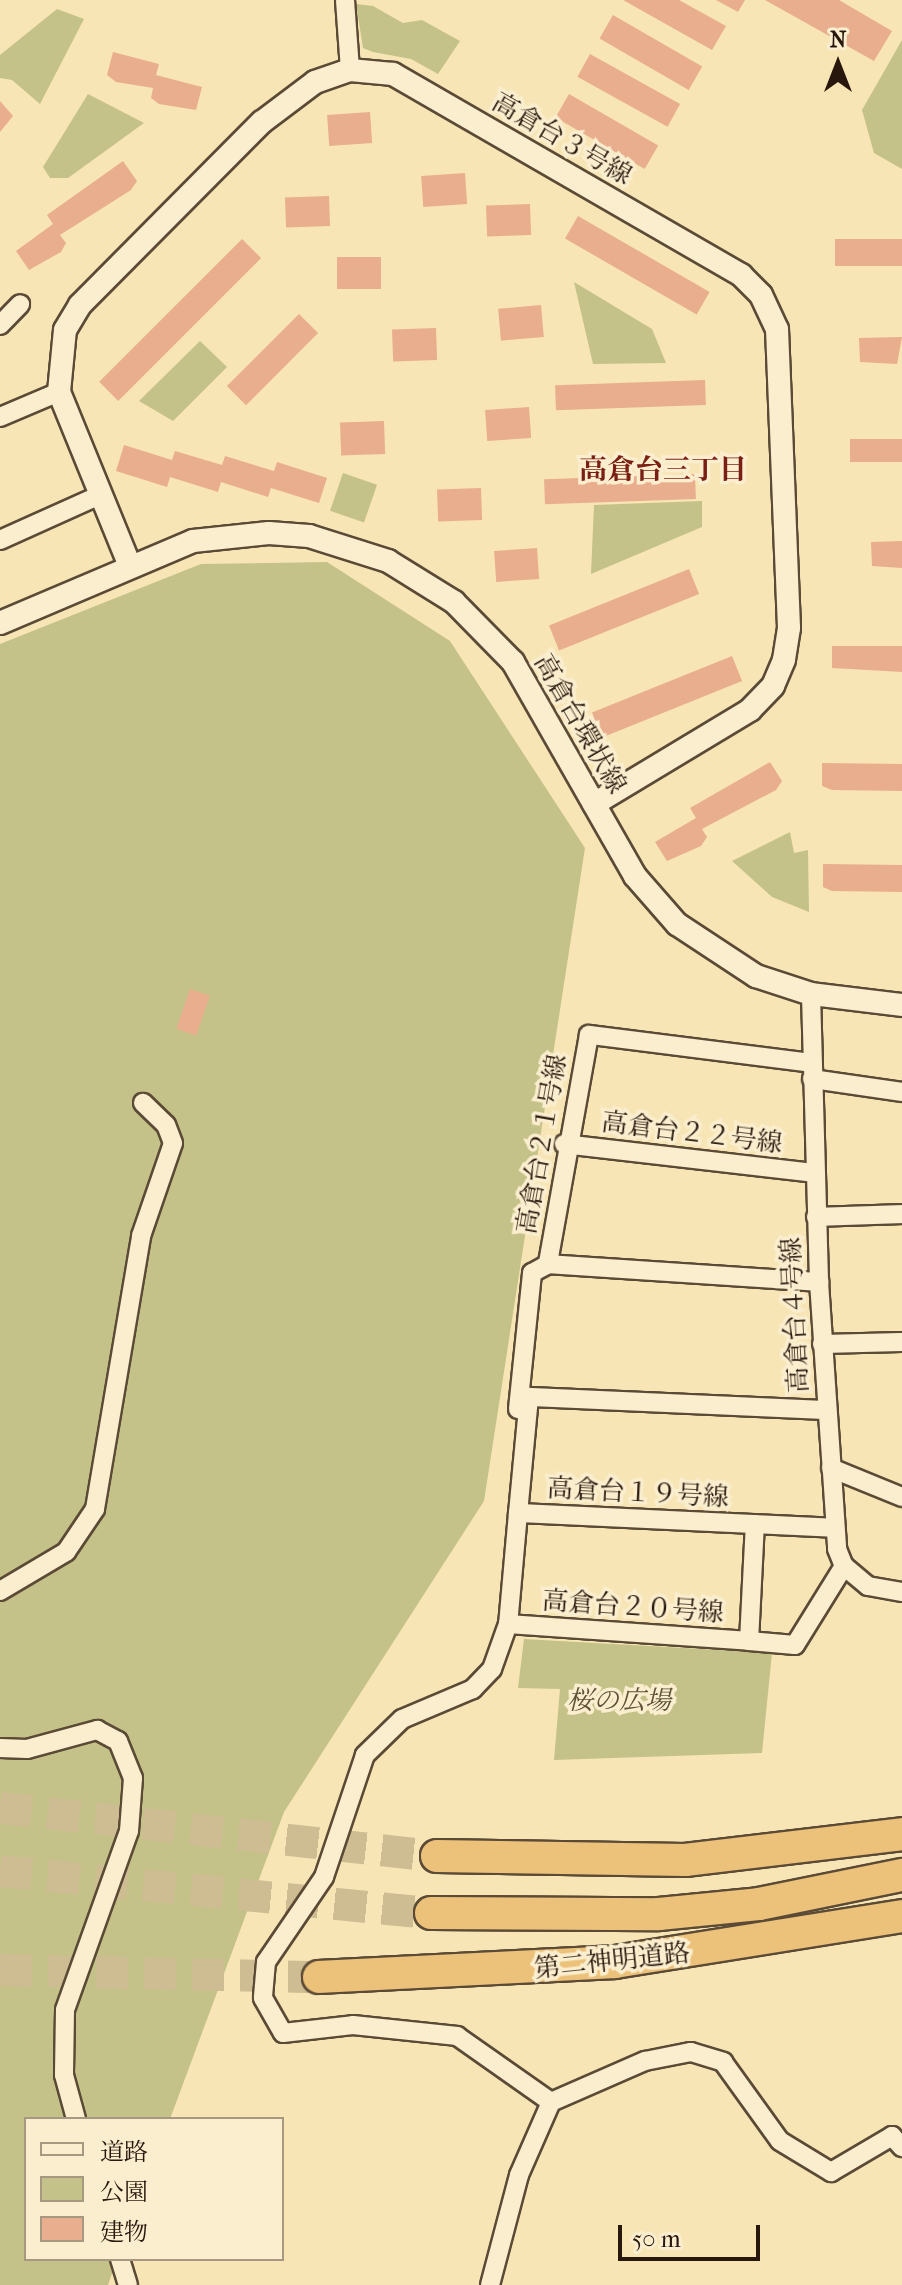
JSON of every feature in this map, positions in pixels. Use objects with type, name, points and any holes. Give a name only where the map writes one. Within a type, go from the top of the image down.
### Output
[{"type":"highway","points":[[797,1850],[902,1825]]},
{"type":"highway","points":[[437,1856],[583,1862],[797,1850],[902,1834]]},
{"type":"highway","name":"第二神明道路","points":[[431,1913],[659,1914],[759,1904],[902,1875]]},
{"type":"highway","name":"第二神明道路","points":[[319,1977],[615,1962],[902,1916]]},
{"type":"street","points":[[345,0],[350,70]]},
{"type":"street","name":"高倉台３号線","points":[[130,566],[59,392],[60,347],[80,305],[262,122],[315,82],[350,70],[393,74],[711,257],[761,295],[777,329],[789,628],[784,660],[773,686],[750,710],[594,804]]},
{"type":"street","points":[[0,325],[20,304]]},
{"type":"street","points":[[0,417],[59,392]]},
{"type":"street","points":[[0,540],[100,495]]},
{"type":"street","name":"高倉台環状線","points":[[0,623],[193,541],[269,533],[309,536],[388,561],[454,602],[513,662],[635,876],[677,924],[756,976],[811,994],[902,1005]]},
{"type":"street","name":"高倉台４号線","points":[[811,994],[822,1344],[835,1528],[844,1566]]},
{"type":"street","name":"高倉台２１号線","points":[[812,1071],[589,1035],[564,1144],[548,1264],[819,1282]]},
{"type":"street","points":[[812,1071],[902,1092]]},
{"type":"street","points":[[0,1591],[66,1552],[95,1509],[141,1236],[172,1153],[166,1125],[143,1103]]},
{"type":"street","name":"高倉台２２号線","points":[[564,1144],[815,1173]]},
{"type":"street","points":[[816,1217],[902,1214]]},
{"type":"street","points":[[525,1433],[516,1433],[532,1273],[548,1264]]},
{"type":"street","points":[[822,1344],[902,1342]]},
{"type":"street","name":"高倉台１９号線","points":[[827,1410],[529,1397],[518,1513],[835,1528]]},
{"type":"street","points":[[831,1468],[902,1497]]},
{"type":"street","name":"高倉台２０号線","points":[[518,1513],[508,1624],[749,1641],[755,1524]]},
{"type":"street","points":[[749,1641],[795,1645],[844,1566],[868,1586],[902,1592]]},
{"type":"street","points":[[508,1624],[492,1669],[473,1689],[402,1719],[365,1755],[324,1877],[266,1962],[263,1998],[283,2033],[353,2025],[457,2036],[551,2102]]},
{"type":"street","points":[[0,1748],[27,1749],[97,1730],[118,1741],[133,1778],[129,1831],[65,2010],[64,2075],[75,2117]]},
{"type":"street","points":[[490,2285],[519,2175],[551,2102],[645,2061],[691,2052],[723,2062],[780,2141],[808,2163],[831,2172],[892,2136],[902,2147]]},
{"type":"street","points":[[121,2261],[128,2285]]},
{"type":"green space","points":[[356,4],[373,6],[403,23],[422,20],[460,41],[438,74],[411,59],[373,52],[363,48]]},
{"type":"green space","points":[[57,9],[84,19],[40,104],[12,80],[0,78],[0,55]]},
{"type":"green space","points":[[902,40],[902,169],[874,153],[862,110]]},
{"type":"green space","points":[[88,94],[144,123],[68,178],[50,178],[43,167]]},
{"type":"green space","points":[[574,282],[652,329],[666,363],[593,364]]},
{"type":"green space","points":[[200,341],[227,367],[173,421],[139,401]]},
{"type":"green space","points":[[343,473],[377,485],[364,523],[330,511]]},
{"type":"green space","points":[[702,501],[702,527],[591,574],[594,505]]},
{"type":"green space","points":[[327,562],[450,641],[585,848],[484,1501],[284,1812],[171,2117],[24,2117],[24,2261],[116,2261],[108,2285],[0,2285],[0,644],[201,564]]},
{"type":"green space","points":[[790,832],[794,853],[808,850],[809,912],[772,897],[732,861]]},
{"type":"green space","name":"桜の広場","points":[[524,1639],[772,1653],[762,1753],[554,1760],[560,1689],[518,1688]]},
{"type":"building","points":[[623,0],[679,0],[726,26],[712,50]]},
{"type":"building","points":[[716,0],[745,0],[738,12]]},
{"type":"building","points":[[765,0],[839,0],[892,31],[874,61]]},
{"type":"building","points":[[613,15],[702,66],[689,90],[600,38]]},
{"type":"building","points":[[113,52],[159,64],[156,75],[202,87],[196,110],[159,104],[151,98],[153,88],[116,82],[107,75]]},
{"type":"building","points":[[590,54],[680,104],[667,127],[577,77]]},
{"type":"building","points":[[569,94],[658,146],[645,169],[556,117]]},
{"type":"building","points":[[0,101],[13,116],[0,132]]},
{"type":"building","points":[[370,112],[372,143],[329,146],[327,115]]},
{"type":"building","points":[[123,161],[137,181],[131,190],[60,235],[66,243],[61,252],[29,270],[16,251],[53,224],[47,215]]},
{"type":"building","points":[[465,173],[467,204],[423,207],[421,176]]},
{"type":"building","points":[[329,196],[330,226],[286,228],[285,198]]},
{"type":"building","points":[[530,204],[531,235],[487,237],[486,206]]},
{"type":"building","points":[[578,216],[710,292],[697,315],[565,239]]},
{"type":"building","points":[[242,239],[261,258],[118,401],[99,382]]},
{"type":"building","points":[[835,239],[902,239],[902,266],[835,266]]},
{"type":"building","points":[[337,257],[381,257],[381,289],[337,289]]},
{"type":"building","points":[[541,305],[544,337],[501,341],[498,309]]},
{"type":"building","points":[[299,314],[318,333],[246,405],[227,386]]},
{"type":"building","points":[[436,328],[437,360],[393,362],[392,330]]},
{"type":"building","points":[[902,337],[897,364],[860,362],[859,338]]},
{"type":"building","points":[[705,380],[706,405],[556,410],[555,385]]},
{"type":"building","points":[[529,407],[531,438],[487,441],[485,410]]},
{"type":"building","points":[[384,421],[385,454],[341,456],[340,423]]},
{"type":"building","points":[[850,439],[902,439],[902,462],[850,462]]},
{"type":"building","points":[[124,445],[172,460],[175,451],[222,465],[225,456],[274,471],[277,462],[327,478],[319,503],[271,488],[268,497],[221,482],[218,492],[170,477],[167,487],[116,471]]},
{"type":"building","points":[[695,474],[696,499],[545,504],[544,479]]},
{"type":"building","points":[[481,488],[482,520],[438,522],[437,490]]},
{"type":"building","points":[[902,541],[902,568],[872,566],[871,542]]},
{"type":"building","points":[[537,548],[539,579],[496,582],[494,551]]},
{"type":"building","points":[[689,569],[699,594],[559,651],[549,626]]},
{"type":"building","points":[[832,646],[902,646],[902,672],[832,668]]},
{"type":"building","points":[[732,656],[742,681],[602,738],[592,713]]},
{"type":"building","points":[[770,762],[782,781],[776,790],[702,829],[707,837],[701,846],[667,861],[655,842],[696,818],[690,808]]},
{"type":"building","points":[[822,763],[902,764],[902,791],[832,790],[822,786]]},
{"type":"building","points":[[823,864],[902,865],[902,892],[832,891],[823,887]]},
{"type":"building","points":[[190,989],[210,996],[196,1036],[176,1029]]},
{"type":"tunnel","points":[[0,1808],[437,1856]]},
{"type":"tunnel","points":[[0,1871],[431,1913]]},
{"type":"tunnel","points":[[0,1970],[319,1977]]},
{"type":"district","name":"高倉台三丁目","points":[[663,470]]}]
